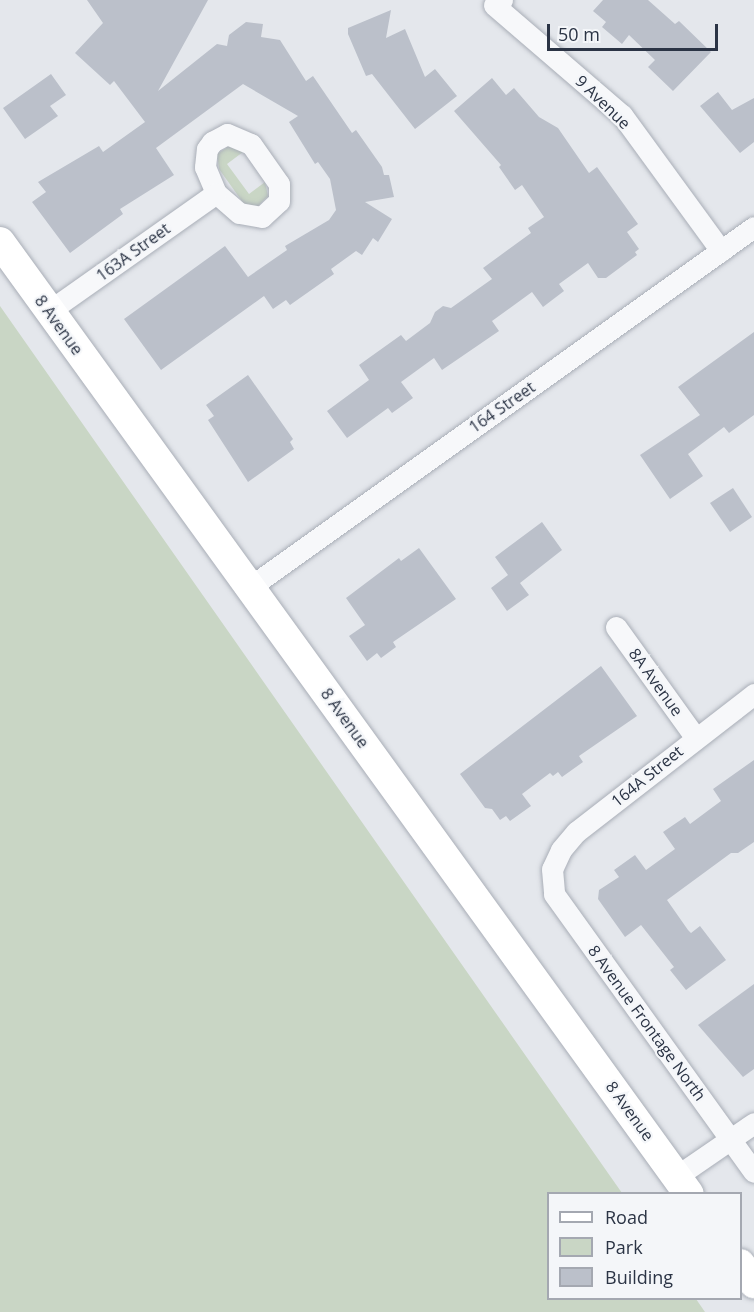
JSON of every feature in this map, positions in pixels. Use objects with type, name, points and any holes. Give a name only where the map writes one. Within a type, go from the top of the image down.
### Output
[{"type":"main road","name":"8 Avenue","points":[[0,242],[683,1185]]},
{"type":"main road","points":[[742,1265],[754,1283]]},
{"type":"street","name":"9 Avenue","points":[[502,0],[495,5],[622,115],[721,251]]},
{"type":"street","name":"163A Street","points":[[49,311],[216,193]]},
{"type":"street","name":"164 Street","points":[[250,587],[754,227]]},
{"type":"street","name":"8A Avenue","points":[[616,627],[696,737]]},
{"type":"street","name":"164A Street","points":[[552,869],[561,850],[576,832],[754,694]]},
{"type":"street","name":"8 Avenue Frontage North","points":[[552,869],[554,894],[754,1172]]},
{"type":"street","points":[[683,1185],[730,1139],[754,1123]]},
{"type":"green space","points":[[229,146],[243,152],[227,164],[249,194],[265,182],[268,196],[258,206],[244,204],[219,169],[217,154]]},
{"type":"green space","points":[[0,306],[621,1192],[547,1192],[547,1300],[697,1300],[705,1312],[0,1312]]},
{"type":"building","points":[[87,0],[208,0],[158,91],[217,44],[227,46],[229,35],[246,22],[263,24],[261,37],[280,40],[306,81],[313,76],[352,133],[356,130],[382,167],[384,175],[389,175],[394,197],[365,202],[392,219],[378,242],[373,238],[362,255],[356,251],[331,269],[334,274],[290,305],[286,300],[273,309],[264,296],[161,370],[124,319],[225,246],[248,277],[287,250],[285,246],[329,220],[336,210],[330,179],[318,162],[315,164],[289,122],[298,116],[243,84],[156,148],[174,175],[120,209],[123,214],[70,253],[32,202],[46,192],[38,182],[99,146],[103,152],[145,122],[114,81],[110,85],[75,53],[103,23]]},
{"type":"building","points":[[603,0],[648,0],[675,24],[679,21],[711,52],[673,91],[648,67],[655,60],[629,35],[622,44],[602,27],[606,22],[593,11]]},
{"type":"building","points":[[391,10],[386,38],[405,29],[425,77],[435,69],[457,96],[415,129],[372,74],[366,76],[348,34],[348,28]]},
{"type":"building","points":[[51,74],[66,95],[50,106],[58,116],[25,139],[3,108]]},
{"type":"building","points":[[492,78],[506,95],[514,88],[539,117],[558,128],[589,173],[597,167],[638,224],[627,232],[639,249],[635,252],[637,255],[606,278],[598,278],[588,263],[559,284],[564,291],[543,307],[532,292],[492,321],[499,331],[442,370],[434,358],[401,382],[413,398],[392,413],[388,408],[347,438],[327,411],[369,380],[359,365],[401,335],[406,341],[430,323],[435,312],[443,306],[451,308],[492,279],[483,268],[531,233],[528,228],[544,217],[522,185],[515,190],[499,167],[501,165],[454,111]]},
{"type":"building","points":[[718,92],[732,110],[754,98],[754,142],[740,153],[700,106]]},
{"type":"building","points":[[754,332],[754,415],[729,433],[724,427],[688,454],[703,476],[670,499],[640,455],[700,415],[678,387]]},
{"type":"building","points":[[248,375],[293,439],[290,442],[294,449],[248,482],[208,420],[214,416],[206,405]]},
{"type":"building","points":[[733,488],[752,517],[730,532],[710,503]]},
{"type":"building","points":[[542,522],[562,550],[520,583],[529,595],[507,611],[491,588],[508,575],[495,557]]},
{"type":"building","points":[[419,548],[456,599],[393,642],[396,647],[381,658],[377,653],[367,661],[349,636],[365,625],[346,598],[399,558],[401,561]]},
{"type":"building","points":[[601,666],[637,716],[579,756],[583,762],[562,777],[558,772],[553,776],[550,773],[522,794],[531,806],[510,821],[506,816],[500,820],[492,809],[485,808],[460,774]]},
{"type":"building","points":[[754,760],[754,842],[738,853],[731,853],[667,900],[688,930],[691,933],[700,926],[726,960],[686,990],[670,970],[674,967],[641,925],[625,937],[598,899],[599,890],[619,877],[614,870],[635,855],[646,870],[675,849],[663,832],[685,817],[690,824],[721,801],[713,789]]},
{"type":"building","points":[[754,984],[754,1069],[743,1077],[698,1025]]}]
